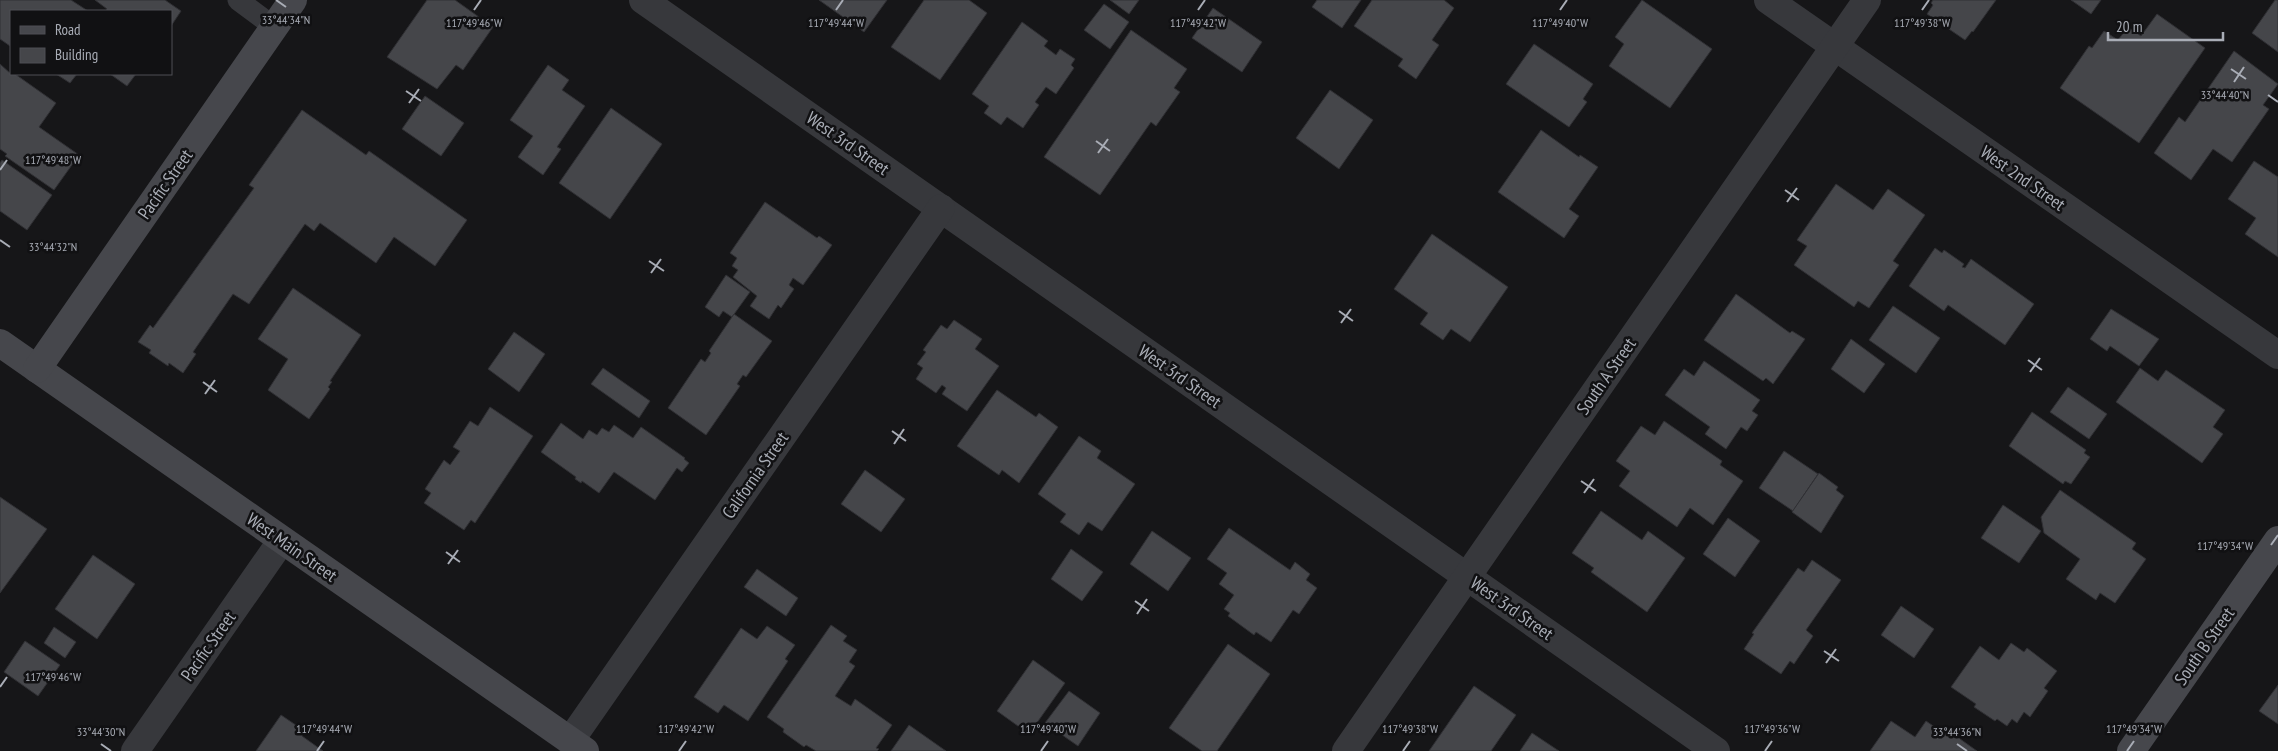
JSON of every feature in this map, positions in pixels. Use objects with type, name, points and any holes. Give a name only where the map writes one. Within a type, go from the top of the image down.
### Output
[{"type":"street","name":"Pacific Street","points":[[37,369],[294,0]]},
{"type":"street","name":"West 3rd Street","points":[[643,0],[1716,751]]},
{"type":"street","name":"West 2nd Street","points":[[1768,0],[2278,355]]},
{"type":"street","name":"South A Street","points":[[1346,751],[1867,0]]},
{"type":"street","name":"California Street","points":[[577,746],[940,208]]},
{"type":"street","name":"West Main Street","points":[[0,343],[577,746]]},
{"type":"street","name":"Pacific Street","points":[[135,751],[282,540]]},
{"type":"street","name":"South B Street","points":[[2131,751],[2278,540]]},
{"type":"lane","points":[[238,0],[274,28]]},
{"type":"building","points":[[0,0],[71,0],[86,10],[10,10],[10,46],[0,39]]},
{"type":"building","points":[[95,0],[165,0],[181,11],[172,24],[172,10],[107,9]]},
{"type":"building","points":[[427,0],[455,0],[493,27],[463,70],[456,65],[437,89],[387,57]]},
{"type":"building","points":[[819,0],[887,0],[864,32]]},
{"type":"building","points":[[924,0],[969,0],[987,13],[940,80],[891,47]]},
{"type":"building","points":[[1110,0],[1139,0],[1129,14]]},
{"type":"building","points":[[1317,0],[1361,0],[1342,28],[1312,7]]},
{"type":"building","points":[[1372,0],[1444,0],[1454,8],[1432,40],[1439,45],[1416,79],[1398,66],[1403,59],[1354,26]]},
{"type":"building","points":[[1642,0],[1712,49],[1670,108],[1609,66],[1624,44],[1615,37]]},
{"type":"building","points":[[1933,0],[1996,0],[1965,40],[1927,14],[1933,5],[1931,3]]},
{"type":"building","points":[[2071,0],[2101,0],[2091,14]]},
{"type":"building","points":[[2275,0],[2278,0],[2278,52],[2252,33]]},
{"type":"building","points":[[1104,4],[1129,22],[1110,49],[1084,30]]},
{"type":"building","points":[[1213,8],[1262,42],[1242,72],[1192,38]]},
{"type":"building","points":[[2157,14],[2205,48],[2139,143],[2060,88],[2089,46],[2092,48],[2104,31],[2118,40],[2128,27],[2141,36]]},
{"type":"building","points":[[1022,22],[1048,41],[1044,46],[1056,55],[1060,49],[1075,59],[1071,65],[1074,68],[1056,94],[1046,87],[1035,102],[1039,105],[1023,128],[1007,117],[1001,125],[984,113],[989,106],[972,94]]},
{"type":"building","points":[[1131,30],[1187,69],[1174,88],[1180,92],[1156,126],[1151,122],[1100,195],[1044,157]]},
{"type":"building","points":[[1534,44],[1593,84],[1583,99],[1587,102],[1569,127],[1506,84]]},
{"type":"building","points":[[2234,51],[2278,84],[2263,105],[2269,109],[2232,162],[2213,149],[2191,180],[2154,153],[2179,117],[2185,122]]},
{"type":"building","points":[[0,64],[10,75],[16,75],[56,103],[39,127],[79,155],[54,190],[5,156],[7,154],[0,149]]},
{"type":"building","points":[[548,65],[569,80],[562,90],[585,106],[557,147],[561,149],[543,175],[518,157],[533,136],[510,120]]},
{"type":"building","points":[[58,75],[76,75],[70,83]]},
{"type":"building","points":[[111,75],[135,75],[127,86]]},
{"type":"building","points":[[1330,90],[1373,120],[1339,169],[1296,138]]},
{"type":"building","points":[[425,96],[464,123],[441,156],[402,129]]},
{"type":"building","points":[[611,108],[662,144],[610,219],[559,183]]},
{"type":"building","points":[[302,110],[366,155],[369,151],[467,220],[435,266],[394,237],[376,263],[320,223],[314,231],[305,224],[249,304],[233,294],[193,352],[196,354],[183,373],[169,363],[168,366],[149,353],[151,350],[138,342],[150,325],[153,328],[254,188],[249,185]]},
{"type":"building","points":[[1541,130],[1579,157],[1580,155],[1598,167],[1569,209],[1579,216],[1564,238],[1498,192]]},
{"type":"building","points":[[2,160],[52,195],[27,230],[0,211],[0,163]]},
{"type":"building","points":[[2254,161],[2278,177],[2278,257],[2245,234],[2256,218],[2228,199]]},
{"type":"building","points":[[1836,184],[1873,210],[1888,189],[1925,215],[1893,261],[1899,265],[1869,308],[1858,301],[1854,307],[1794,265],[1807,246],[1797,240]]},
{"type":"building","points":[[765,202],[817,238],[819,236],[832,245],[803,285],[793,278],[789,285],[794,289],[781,308],[778,305],[769,319],[750,306],[757,296],[733,277],[738,270],[732,266],[737,258],[730,253]]},
{"type":"building","points":[[1432,234],[1508,287],[1470,342],[1451,329],[1443,340],[1420,324],[1428,313],[1394,289]]},
{"type":"building","points":[[1935,248],[1942,253],[1944,250],[1964,264],[1962,267],[1965,268],[1971,259],[2034,304],[2005,345],[1948,305],[1944,311],[1909,286]]},
{"type":"building","points":[[726,275],[750,292],[732,317],[723,311],[719,317],[705,307]]},
{"type":"building","points":[[293,288],[361,335],[330,381],[332,382],[328,387],[330,389],[309,419],[268,390],[288,359],[258,339]]},
{"type":"building","points":[[1736,294],[1790,333],[1792,331],[1805,339],[1773,384],[1766,378],[1763,381],[1704,340]]},
{"type":"building","points":[[1893,306],[1940,338],[1916,373],[1869,340]]},
{"type":"building","points":[[2111,309],[2159,339],[2139,366],[2110,346],[2107,351],[2090,339]]},
{"type":"building","points":[[734,314],[772,341],[746,377],[743,375],[737,384],[740,386],[706,435],[668,408],[701,359],[705,362],[711,353],[709,351]]},
{"type":"building","points":[[954,320],[982,339],[975,349],[999,366],[967,411],[942,394],[946,388],[942,385],[936,393],[916,379],[923,368],[917,364],[926,352],[923,350],[941,325],[947,329]]},
{"type":"building","points":[[514,332],[545,354],[519,392],[488,369]]},
{"type":"building","points":[[1851,339],[1885,364],[1864,393],[1831,369]]},
{"type":"building","points":[[1704,361],[1760,400],[1752,411],[1758,415],[1747,431],[1741,427],[1726,449],[1705,434],[1710,427],[1665,395],[1684,369],[1694,376]]},
{"type":"building","points":[[603,368],[650,401],[639,418],[591,384]]},
{"type":"building","points":[[2140,368],[2158,381],[2166,370],[2225,410],[2213,427],[2223,434],[2202,463],[2116,402]]},
{"type":"building","points":[[2068,387],[2107,414],[2089,439],[2050,412]]},
{"type":"building","points":[[997,390],[1036,417],[1039,413],[1058,427],[1019,483],[1002,470],[999,475],[957,446]]},
{"type":"building","points":[[490,407],[533,436],[475,523],[471,520],[464,530],[424,503],[431,493],[425,489],[444,460],[450,465],[460,451],[453,447],[470,421],[478,426]]},
{"type":"building","points":[[2032,412],[2086,450],[2084,453],[2090,457],[2071,484],[2065,481],[2063,484],[2009,446]]},
{"type":"building","points":[[1664,421],[1722,461],[1720,465],[1743,481],[1713,525],[1690,508],[1677,527],[1619,486],[1630,471],[1616,461],[1641,426],[1655,435]]},
{"type":"building","points":[[561,423],[583,439],[589,430],[597,435],[602,428],[609,432],[614,425],[633,438],[641,427],[685,458],[689,463],[682,472],[677,468],[655,500],[614,472],[599,493],[582,481],[581,483],[575,479],[576,477],[541,452]]},
{"type":"building","points":[[1079,436],[1101,451],[1097,458],[1135,484],[1102,531],[1088,522],[1079,535],[1060,522],[1066,514],[1038,494]]},
{"type":"building","points":[[1784,451],[1818,474],[1793,511],[1759,488]]},
{"type":"building","points":[[865,470],[905,499],[881,532],[841,504]]},
{"type":"building","points":[[1819,473],[1838,487],[1836,490],[1844,496],[1821,533],[1792,512]]},
{"type":"building","points":[[2060,490],[2136,543],[2132,549],[2146,559],[2115,603],[2100,593],[2096,600],[2066,579],[2080,559],[2044,533],[2041,517]]},
{"type":"building","points":[[0,497],[47,529],[0,593]]},
{"type":"building","points":[[2003,505],[2041,531],[2019,563],[1981,538]]},
{"type":"building","points":[[1601,511],[1642,540],[1648,531],[1685,558],[1647,612],[1591,572],[1594,568],[1572,553]]},
{"type":"building","points":[[1728,518],[1760,541],[1735,577],[1703,554]]},
{"type":"building","points":[[1229,528],[1290,570],[1295,562],[1310,574],[1306,580],[1317,588],[1299,614],[1293,610],[1271,642],[1256,632],[1254,635],[1228,616],[1230,613],[1224,609],[1234,595],[1219,584],[1227,573],[1207,559]]},
{"type":"building","points":[[1152,531],[1191,558],[1168,591],[1130,564]]},
{"type":"building","points":[[1071,549],[1103,572],[1082,601],[1051,579]]},
{"type":"building","points":[[93,555],[135,584],[97,639],[55,609]]},
{"type":"building","points":[[1812,560],[1841,580],[1806,630],[1813,636],[1794,664],[1790,661],[1781,674],[1744,649],[1754,634],[1752,633],[1798,568],[1804,572]]},
{"type":"building","points":[[757,569],[798,598],[786,616],[744,587]]},
{"type":"building","points":[[1901,606],[1934,629],[1914,658],[1881,635]]},
{"type":"building","points":[[831,625],[847,636],[843,641],[857,650],[849,662],[855,666],[835,696],[851,706],[855,699],[892,725],[876,748],[879,749],[877,751],[816,751],[806,745],[804,747],[783,732],[784,729],[767,717]]},
{"type":"building","points":[[767,626],[795,645],[785,659],[788,661],[748,721],[724,705],[718,713],[694,697],[741,628],[757,639]]},
{"type":"building","points":[[54,627],[76,642],[65,658],[44,643]]},
{"type":"building","points":[[25,641],[60,665],[38,696],[4,672]]},
{"type":"building","points":[[2011,643],[2024,652],[2027,648],[2057,671],[2044,688],[2048,691],[2030,717],[2024,712],[2017,723],[2012,719],[2007,726],[1997,719],[1995,721],[1974,707],[1976,704],[1951,687],[1980,646],[1999,660]]},
{"type":"building","points":[[1228,644],[1270,674],[1217,751],[1202,751],[1169,728]]},
{"type":"building","points":[[1033,660],[1065,683],[1029,734],[997,711]]},
{"type":"building","points":[[2278,685],[2278,724],[2259,711]]},
{"type":"building","points":[[1474,686],[1516,715],[1491,751],[1429,751]]},
{"type":"building","points":[[1069,691],[1100,713],[1078,746],[1045,723]]},
{"type":"building","points":[[281,715],[306,732],[302,736],[323,751],[256,751]]},
{"type":"building","points":[[1891,721],[1915,737],[1926,721],[1939,730],[1942,726],[1977,751],[1870,751]]},
{"type":"building","points":[[909,725],[946,751],[891,751]]},
{"type":"building","points":[[1532,733],[1559,751],[1520,751]]}]
